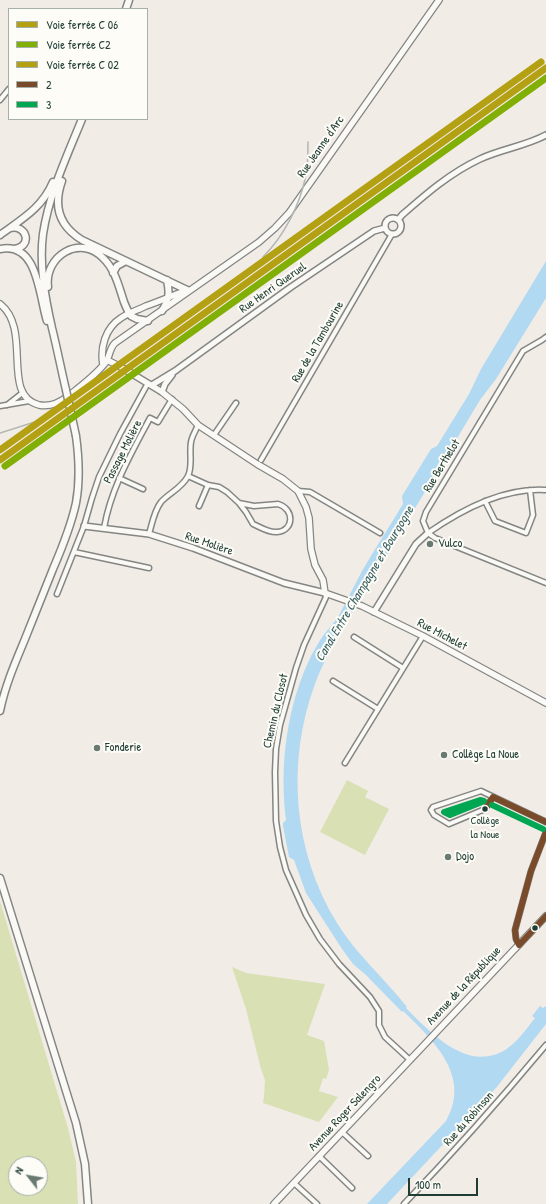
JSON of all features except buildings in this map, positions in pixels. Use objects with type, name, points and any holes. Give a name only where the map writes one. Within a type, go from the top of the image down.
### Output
[{"type":"main road","name":"Rue Jeanne d'Arc","points":[[105,363],[113,345],[267,235],[289,213],[439,0]]},
{"type":"main road","points":[[0,235],[33,211],[44,200],[81,121]]},
{"type":"main road","points":[[81,121],[58,193],[58,208],[60,215],[69,230],[74,235],[186,290]]},
{"type":"main road","points":[[0,711],[15,662],[60,553],[76,502],[79,462],[76,436],[47,303],[43,277],[42,254],[43,235],[54,191],[81,121]]},
{"type":"main road","points":[[0,249],[14,249],[22,247],[25,243],[26,235],[24,232],[18,228],[10,228]]},
{"type":"main road","points":[[55,342],[48,278],[54,261],[68,250],[77,248],[87,249],[101,255],[108,263],[113,273],[129,314],[134,318],[148,321]]},
{"type":"main road","points":[[14,249],[27,257],[33,268],[59,361]]},
{"type":"main road","points":[[113,273],[117,266],[126,260]]},
{"type":"main road","points":[[162,310],[169,297],[167,280]]},
{"type":"main road","name":"Rue Jeanne d'Arc","points":[[105,363],[102,351],[104,341],[108,331],[115,322],[129,314],[198,284]]},
{"type":"main road","points":[[0,304],[8,312],[13,323],[15,335],[15,377],[18,389],[29,401],[46,405],[59,402],[85,382],[105,363],[150,384],[172,399],[198,425],[257,464],[283,479],[298,491],[310,518],[311,549],[323,580],[325,593]]},
{"type":"main road","name":"Rue Michelet","points":[[325,593],[362,606],[423,636],[546,703]]},
{"type":"main road","points":[[0,878],[75,1118],[85,1164],[88,1204]]},
{"type":"main road","name":"Avenue de la République","points":[[432,1037],[546,916]]},
{"type":"main road","name":"Avenue Roger Salengro","points":[[274,1204],[432,1037]]},
{"type":"street","points":[[0,100],[8,90]]},
{"type":"street","points":[[398,220],[439,184],[467,166],[481,158],[546,135]]},
{"type":"street","points":[[394,218],[398,220],[400,229],[397,233],[392,234],[388,232],[385,228],[389,219],[394,218]]},
{"type":"street","name":"Rue Henri Queruel","points":[[57,594],[84,526],[99,477],[120,434],[150,384],[175,371],[291,287],[374,231],[385,228]]},
{"type":"street","name":"Rue de la Tambourine","points":[[260,460],[392,234]]},
{"type":"street","name":"Rue Berthelot","points":[[428,533],[423,521],[424,516],[455,462],[523,351],[545,340]]},
{"type":"street","name":"Rue Henri Queruel","points":[[162,392],[165,384],[175,371]]},
{"type":"street","points":[[6,405],[21,394]]},
{"type":"street","name":"Passage Molière","points":[[104,528],[107,511],[120,478],[150,418],[158,422],[172,399]]},
{"type":"street","points":[[0,406],[29,401]]},
{"type":"street","points":[[214,436],[236,403]]},
{"type":"street","points":[[149,534],[152,521],[161,503],[178,488],[188,476],[190,467],[191,442],[198,425]]},
{"type":"street","points":[[188,476],[208,485],[219,487],[227,492],[239,503],[253,524],[275,533],[284,531],[289,525],[289,512],[281,505],[254,506],[239,503]]},
{"type":"street","points":[[120,478],[143,489]]},
{"type":"street","points":[[199,506],[208,485]]},
{"type":"street","points":[[486,501],[495,521],[526,533],[533,516],[530,490]]},
{"type":"street","points":[[374,612],[416,544],[428,533],[486,501],[514,492],[546,490]]},
{"type":"street","points":[[298,491],[310,492],[380,533]]},
{"type":"street","name":"Rue Molière","points":[[84,526],[149,534],[200,550],[284,583],[325,593]]},
{"type":"street","points":[[428,533],[435,538],[546,583]]},
{"type":"street","points":[[74,552],[149,568]]},
{"type":"street","name":"Chemin du Closot","points":[[325,593],[326,597],[304,645],[296,668],[279,731],[276,750],[275,800],[276,821],[280,847],[291,883],[306,915],[320,939],[339,964],[370,997],[379,1011],[379,1025],[385,1037],[410,1060]]},
{"type":"street","points":[[345,763],[423,636]]},
{"type":"street","points":[[354,637],[403,668]]},
{"type":"street","points":[[333,681],[378,709]]},
{"type":"street","points":[[492,797],[485,809],[450,824],[432,813],[431,810],[433,807],[481,791],[546,822]]},
{"type":"street","points":[[518,945],[515,930],[531,871],[546,832]]},
{"type":"street","name":"Rue du Robinson","points":[[404,1204],[502,1098],[546,1045]]},
{"type":"street","points":[[342,1132],[368,1156]]},
{"type":"street","points":[[319,1156],[352,1188]]},
{"type":"street","points":[[294,1183],[317,1204]]},
{"type":"green space","points":[[347,780],[368,791],[365,797],[389,809],[365,855],[320,832]]},
{"type":"green space","points":[[0,901],[68,1128],[76,1162],[78,1204],[0,1204]]},
{"type":"green space","points":[[232,967],[246,973],[325,984],[307,1035],[324,1041],[329,1070],[326,1079],[323,1078],[319,1091],[338,1097],[319,1122],[263,1103],[265,1080],[246,1009]]},
{"type":"water","name":"Canal Entre Champagne et Bourgogne","points":[[546,261],[546,298],[496,379],[480,400],[332,647],[315,684],[306,714],[300,744],[298,775],[299,806],[303,837],[311,867],[322,896],[337,923],[361,956],[398,996],[407,1007],[406,1008],[427,1029],[452,1048],[465,1054],[479,1057],[493,1055],[512,1045],[535,1018],[532,1016],[540,1006],[543,1008],[546,1006],[546,1024],[496,1088],[387,1204],[367,1204],[446,1121],[453,1105],[454,1089],[452,1074],[446,1060],[426,1034],[353,964],[306,893],[294,860],[289,857],[283,826],[283,823],[286,820],[284,778],[287,735],[296,693],[312,654],[338,617],[362,571],[403,504],[402,496],[431,449],[437,446],[469,394],[481,369]]},
{"type":"railway","points":[[540,73],[546,68]]},
{"type":"railway","points":[[263,257],[278,240],[300,198],[307,171],[308,142]]},
{"type":"railway","points":[[0,433],[38,421],[73,402]]},
{"type":"transit line","points":[[0,450],[541,62]]},
{"type":"transit line","points":[[0,460],[546,68]]},
{"type":"transit line","name":"2","points":[[485,809],[493,797],[546,822]]},
{"type":"transit line","name":"3","points":[[482,802],[450,815],[444,812],[480,800],[484,801]]},
{"type":"transit line","name":"3","points":[[492,805],[543,829]]},
{"type":"transit line","name":"2","points":[[546,832],[531,871],[515,930],[516,939],[519,945],[546,916]]},
{"type":"rail line","name":"C2","points":[[5,466],[546,78]]},
{"type":"place","name":"Vulco","points":[[430,544]]},
{"type":"place","name":"Fonderie","points":[[97,748]]},
{"type":"place","name":"Collège La Noue","points":[[444,755]]},
{"type":"place","name":"Collège la Noue","points":[[485,809]]},
{"type":"place","name":"Dojo","points":[[448,857]]}]
